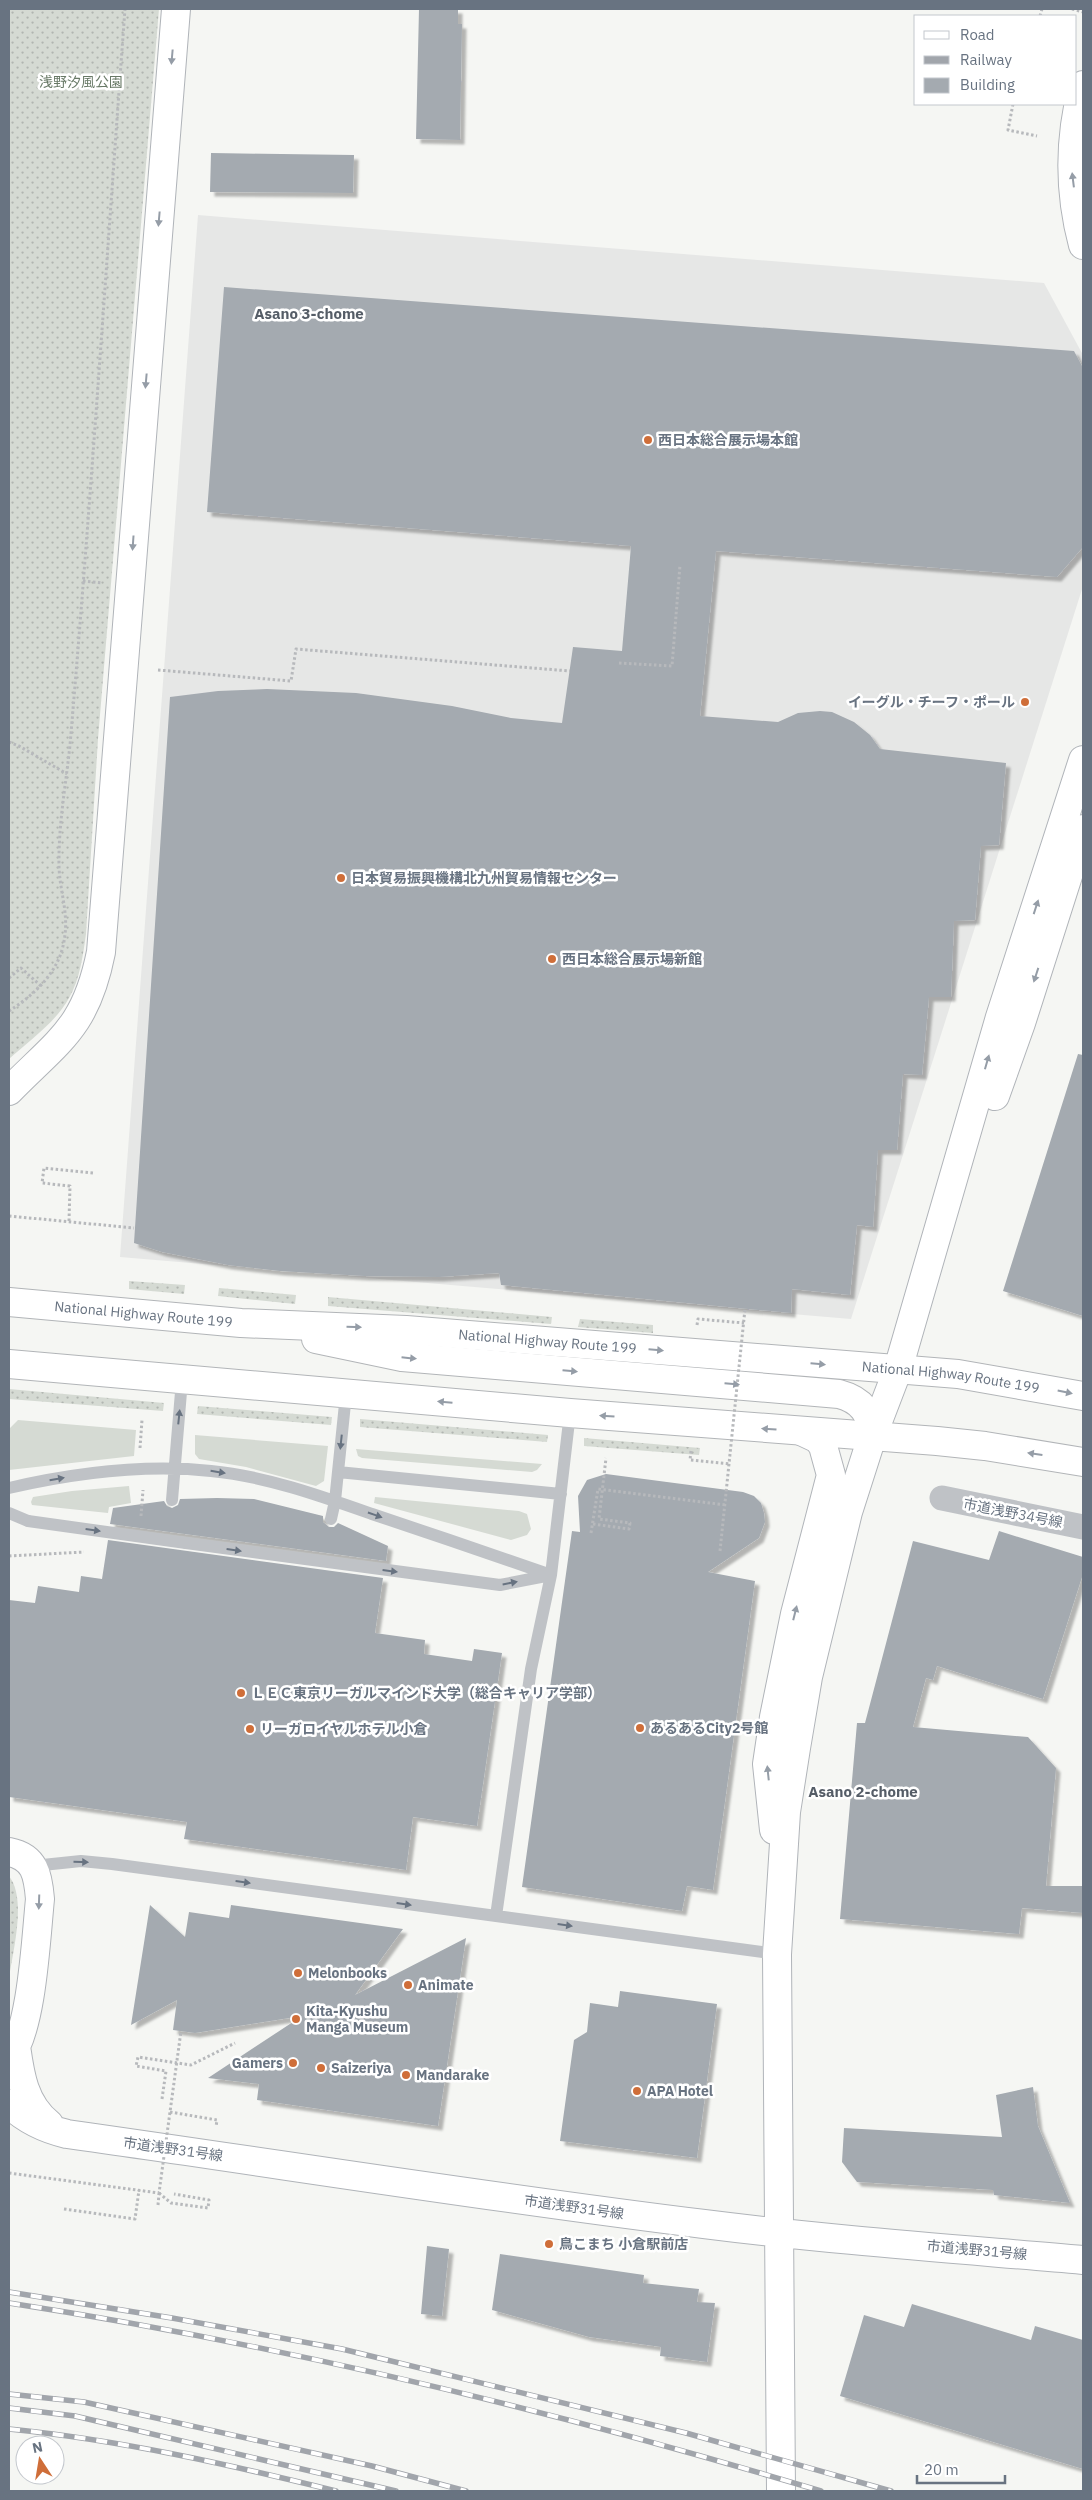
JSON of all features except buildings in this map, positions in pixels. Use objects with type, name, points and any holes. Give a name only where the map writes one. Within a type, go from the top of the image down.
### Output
[{"type":"main road","points":[[9,1091],[57,1045],[79,1017],[95,982],[101,952],[176,9]]},
{"type":"main road","points":[[1083,85],[1078,106],[1072,170],[1083,245]]},
{"type":"main road","points":[[781,2491],[777,1954],[786,1812],[808,1677],[848,1512],[872,1437],[898,1369],[1000,1017],[1083,760]]},
{"type":"main road","points":[[916,1311],[1021,1024],[1083,829]]},
{"type":"main road","name":"National Highway Route 199","points":[[9,1302],[241,1323],[406,1330],[958,1374],[1025,1384],[1083,1396]]},
{"type":"main road","points":[[241,1323],[402,1357],[839,1394],[849,1397],[863,1406],[872,1424],[872,1437]]},
{"type":"main road","points":[[9,1364],[570,1413],[985,1446],[1083,1462]]},
{"type":"main road","points":[[780,1891],[767,1764],[782,1672],[832,1475],[823,1446],[813,1436],[801,1431]]},
{"type":"main road","points":[[9,1852],[22,1854],[33,1866],[38,1882],[40,1899],[25,2022],[12,2052],[32,2106],[41,2118],[67,2134]]},
{"type":"main road","points":[[9,2104],[32,2122],[67,2134]]},
{"type":"main road","name":"市道浅野31号線","points":[[67,2134],[615,2213],[778,2233],[1083,2260]]},
{"type":"street","name":"市道浅野34号線","points":[[942,1498],[1083,1527]]},
{"type":"lane","points":[[172,1500],[182,1380]]},
{"type":"lane","points":[[331,1519],[335,1501],[346,1394]]},
{"type":"lane","points":[[496,1916],[531,1669],[551,1575],[570,1413]]},
{"type":"lane","points":[[9,1488],[66,1477],[141,1469],[174,1468],[213,1471],[248,1477],[335,1501],[551,1575]]},
{"type":"lane","points":[[338,1472],[560,1494]]},
{"type":"lane","points":[[9,1513],[28,1521],[500,1585],[551,1575]]},
{"type":"lane","points":[[33,1866],[81,1861],[112,1864],[777,1954]]},
{"type":"path","points":[[9,1012],[41,986],[52,972],[61,954],[66,930],[66,909],[59,857],[83,580],[125,9]]},
{"type":"path","points":[[1072,9],[1083,12]]},
{"type":"path","points":[[1013,105],[1008,130],[1037,136]]},
{"type":"path","points":[[619,663],[672,666],[680,565]]},
{"type":"path","points":[[83,580],[110,584]]},
{"type":"path","points":[[158,670],[291,681],[296,649],[570,671]]},
{"type":"path","points":[[9,742],[67,774]]},
{"type":"path","points":[[9,978],[21,968],[41,986]]},
{"type":"path","points":[[69,1221],[70,1186],[42,1183],[44,1168],[94,1173]]},
{"type":"path","points":[[9,1216],[134,1228]]},
{"type":"path","points":[[720,1551],[745,1308]]},
{"type":"path","points":[[730,1322],[744,1323]]},
{"type":"path","points":[[140,1456],[142,1420]]},
{"type":"path","points":[[700,1451],[691,1450],[690,1460],[730,1464]]},
{"type":"path","points":[[593,1524],[629,1529],[630,1523],[598,1519],[606,1458]]},
{"type":"path","points":[[591,1533],[598,1489],[726,1505]]},
{"type":"path","points":[[158,2205],[181,2031]]},
{"type":"path","points":[[162,2099],[166,2071],[136,2066],[138,2057],[191,2065],[235,2043]]},
{"type":"path","points":[[170,2112],[178,2114]]},
{"type":"path","points":[[9,2172],[159,2193],[171,2203],[208,2208],[209,2200],[174,2194]]},
{"type":"path","points":[[64,2208],[135,2219],[139,2190]]},
{"type":"shaded area","points":[[198,215],[1044,283],[1083,355],[1083,586],[851,1319],[120,1257]]},
{"type":"green space","name":"浅野汐風公園","points":[[9,9],[159,9],[98,739],[85,942],[76,983],[64,1007],[42,1031],[9,1059]]},
{"type":"green space","points":[[129,1281],[185,1285],[184,1294],[129,1289]]},
{"type":"green space","points":[[219,1288],[296,1295],[295,1304],[218,1296]]},
{"type":"green space","points":[[328,1297],[552,1317],[551,1324],[328,1306]]},
{"type":"green space","points":[[580,1319],[653,1325],[653,1333],[578,1327]]},
{"type":"green space","points":[[9,1389],[164,1403],[163,1411],[9,1399]]},
{"type":"green space","points":[[198,1406],[332,1417],[331,1425],[197,1414]]},
{"type":"green space","points":[[360,1419],[548,1435],[547,1442],[360,1427]]},
{"type":"green space","points":[[18,1420],[136,1430],[134,1456],[9,1470],[9,1429]]},
{"type":"green space","points":[[195,1435],[328,1446],[324,1481],[316,1486],[246,1467],[199,1459],[195,1454]]},
{"type":"green space","points":[[584,1438],[700,1448],[699,1455],[584,1446]]},
{"type":"green space","points":[[356,1449],[542,1464],[537,1470],[532,1472],[362,1458],[358,1456]]},
{"type":"green space","points":[[129,1486],[131,1503],[109,1507],[108,1513],[32,1505],[31,1502],[33,1497],[72,1491]]},
{"type":"green space","points":[[375,1497],[519,1511],[527,1514],[531,1529],[527,1535],[511,1540],[374,1503]]},
{"type":"green space","points":[[9,1876],[14,1886],[18,1911],[16,1939],[9,1978]]},
{"type":"railway","points":[[9,2292],[172,2318],[342,2349],[686,2433],[891,2491]]},
{"type":"railway","points":[[9,2303],[214,2339],[418,2383],[520,2407],[621,2434],[821,2491]]},
{"type":"railway","points":[[9,2394],[84,2402],[372,2466],[466,2491]]},
{"type":"railway","points":[[9,2408],[75,2416],[396,2491]]},
{"type":"railway","points":[[9,2429],[133,2446],[255,2471],[336,2491]]},
{"type":"place","name":"西日本総合展示場本館","points":[[648,440]]},
{"type":"place","name":"イーグル・チーフ・ポール","points":[[1025,702]]},
{"type":"place","name":"日本貿易振興機構北九州貿易情報センター","points":[[341,878]]},
{"type":"place","name":"西日本総合展示場新館","points":[[552,959]]},
{"type":"place","name":"ＬＥＣ東京リーガルマインド大学（総合キャリア学部）","points":[[241,1693]]},
{"type":"place","name":"あるあるCity2号館","points":[[640,1728]]},
{"type":"place","name":"リーガロイヤルホテル小倉","points":[[250,1729]]},
{"type":"place","name":"Melonbooks","points":[[298,1973]]},
{"type":"place","name":"Animate","points":[[408,1985]]},
{"type":"place","name":"Kita-Kyushu Manga Museum","points":[[296,2019]]},
{"type":"place","name":"Gamers","points":[[293,2063]]},
{"type":"place","name":"Saizeriya","points":[[321,2068]]},
{"type":"place","name":"Mandarake","points":[[406,2075]]},
{"type":"place","name":"APA Hotel","points":[[637,2091]]},
{"type":"place","name":"鳥こまち 小倉駅前店","points":[[549,2244]]},
{"type":"district","name":"Asano 3-chome","points":[[309,313]]},
{"type":"district","name":"Asano 2-chome","points":[[863,1791]]}]
